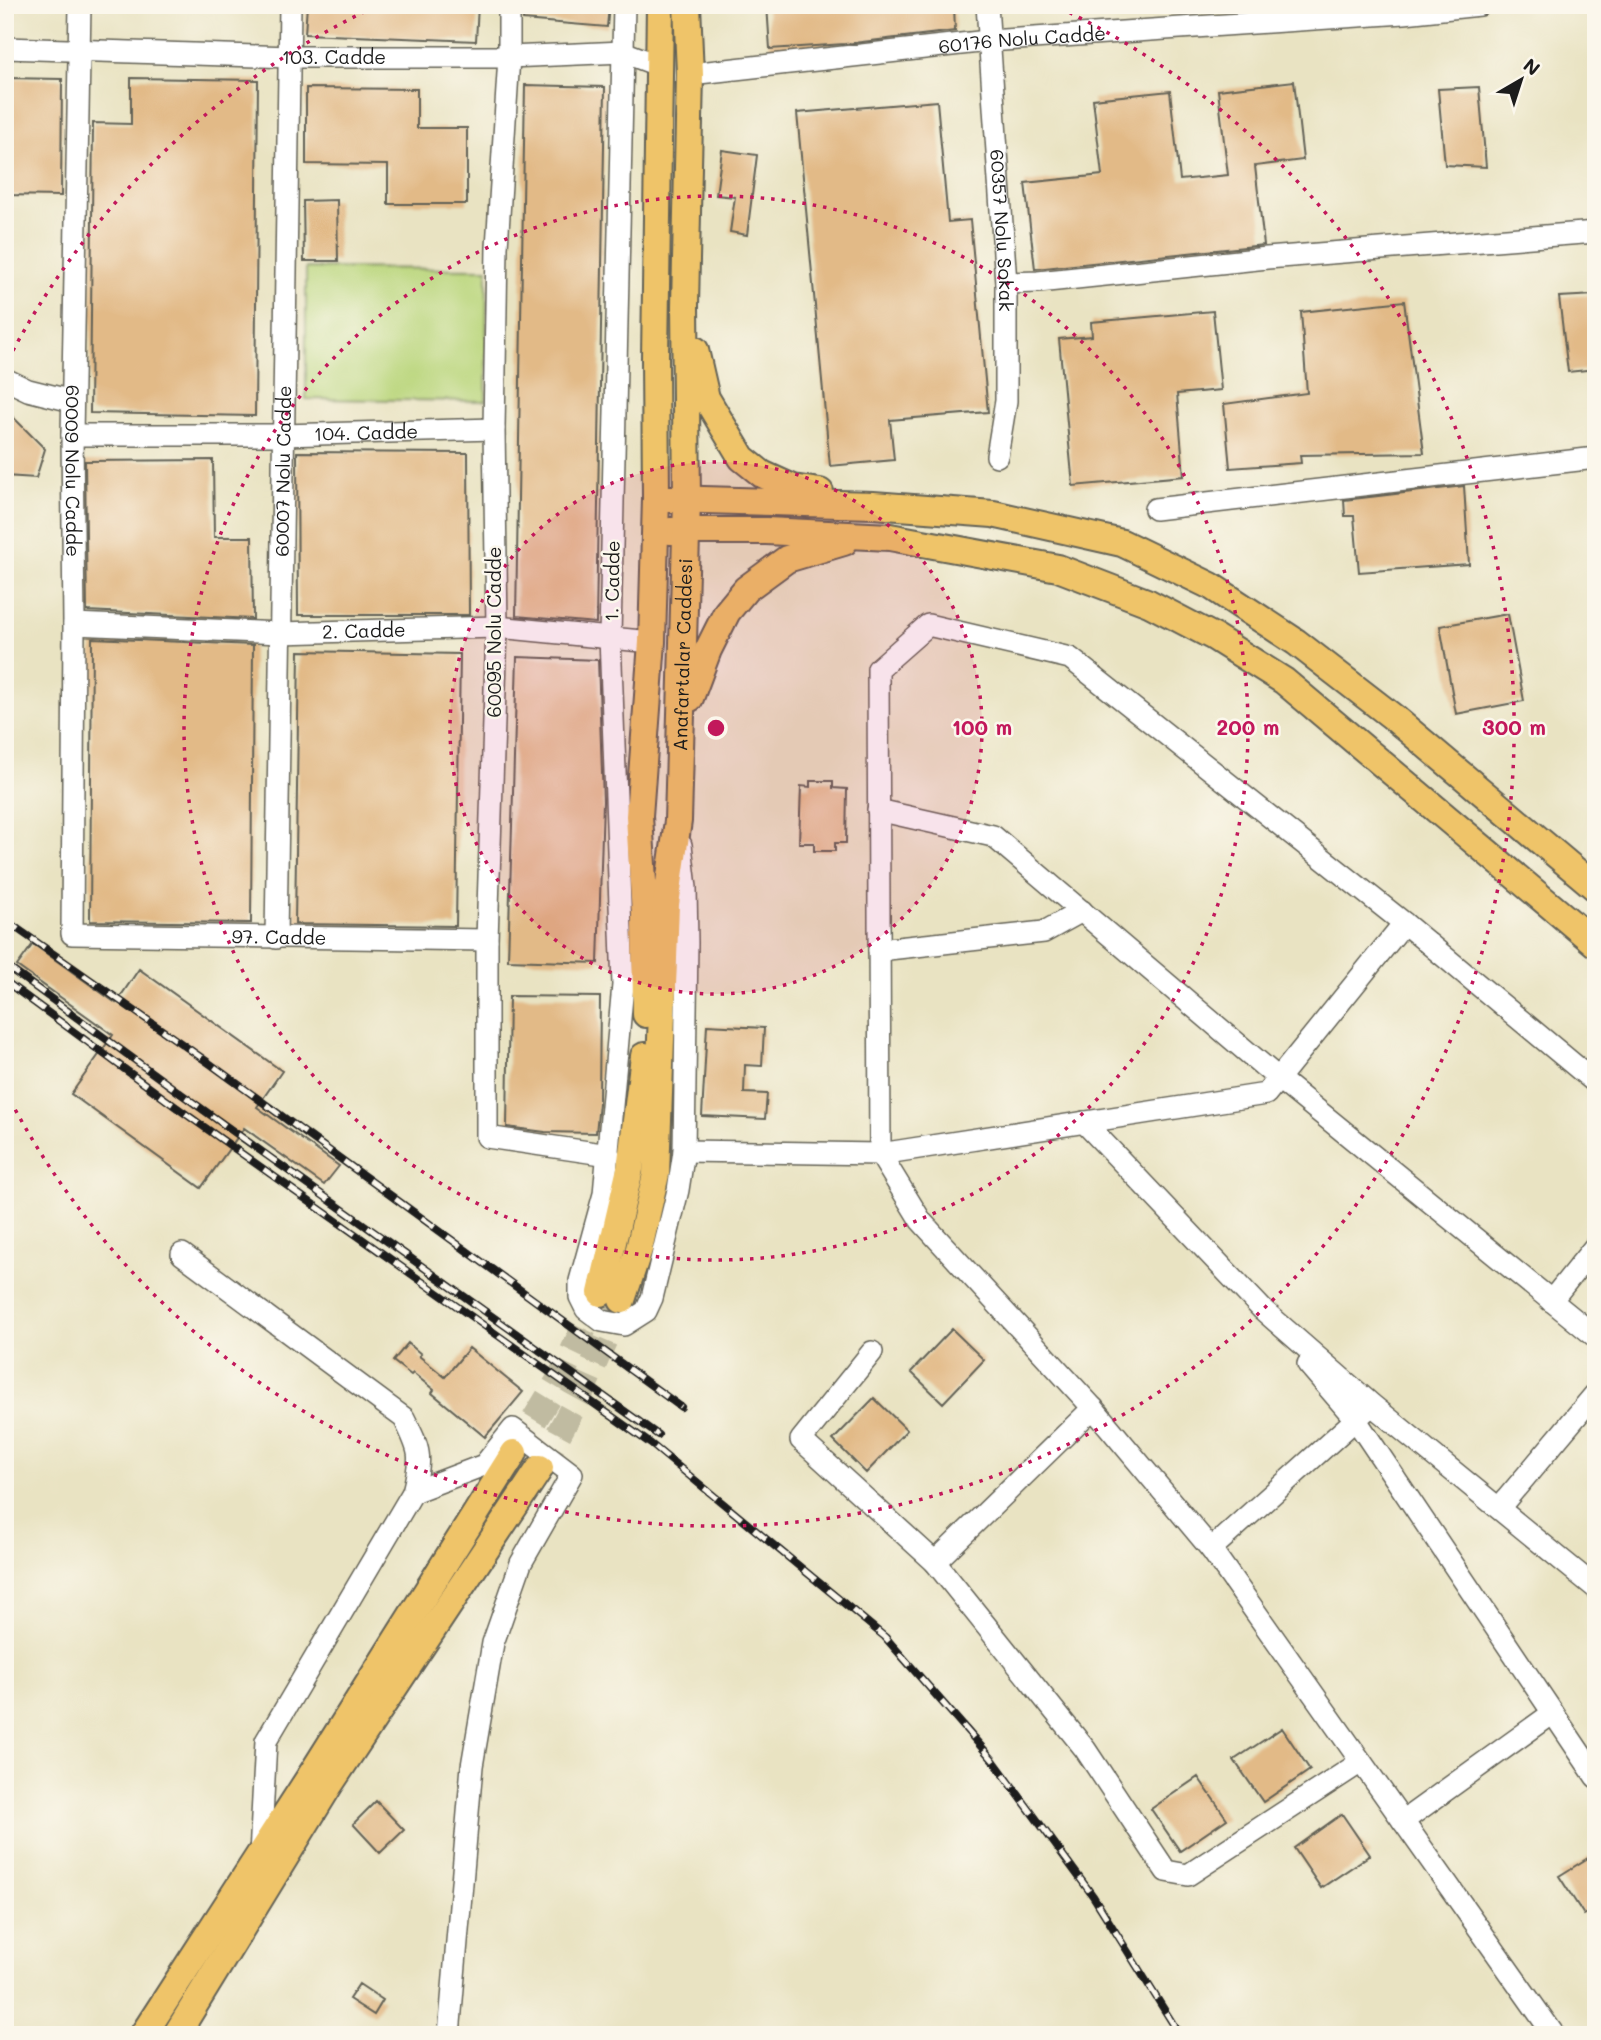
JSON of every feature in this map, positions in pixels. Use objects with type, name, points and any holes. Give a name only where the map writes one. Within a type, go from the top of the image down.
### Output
[{"type":"main road","name":"Anafartalar Caddesi","points":[[660,5],[655,358],[656,498],[652,642],[639,816],[645,914],[646,1033],[612,1296],[639,1249],[656,1174],[666,904],[678,821],[687,531],[685,306],[690,75],[687,5]]},
{"type":"main road","points":[[685,306],[706,398],[742,458],[762,474],[793,488],[873,505]]},
{"type":"main road","points":[[656,498],[873,505],[993,514],[1122,543],[1212,586],[1296,642],[1392,717],[1596,888]]},
{"type":"main road","points":[[654,530],[890,537],[1058,568],[1149,603],[1214,637],[1284,681],[1596,944]]},
{"type":"main road","points":[[682,720],[708,650],[727,612],[746,589],[787,559],[868,536]]},
{"type":"main road","points":[[143,2035],[514,1453]]},
{"type":"main road","points":[[176,2035],[330,1784],[540,1468]]},
{"type":"street","name":"60009 Nolu Cadde","points":[[72,934],[72,401],[80,5]]},
{"type":"street","name":"60007 Nolu Cadde","points":[[276,938],[290,5]]},
{"type":"street","name":"60095 Nolu Cadde","points":[[509,5],[509,57],[497,247],[494,429],[497,627],[487,940],[487,1137],[609,1155]]},
{"type":"street","name":"1. Cadde","points":[[624,5],[610,636],[623,985],[604,1194],[580,1281],[580,1297],[586,1310],[602,1321],[624,1325],[646,1311],[652,1298],[678,1190],[684,1151]]},
{"type":"street","name":"60357 Nolu Sokak","points":[[987,5],[1006,283],[1006,401],[997,456]]},
{"type":"street","name":"60176 Nolu Cadde","points":[[690,75],[988,41],[1480,5]]},
{"type":"street","name":"103. Cadde","points":[[5,48],[290,57],[509,57],[623,52],[660,66]]},
{"type":"street","points":[[1006,283],[1267,258],[1596,232]]},
{"type":"street","points":[[5,379],[28,390],[72,401]]},
{"type":"street","name":"104. Cadde","points":[[72,435],[282,435],[494,429]]},
{"type":"street","points":[[1155,509],[1596,458]]},
{"type":"street","name":"2. Cadde","points":[[74,624],[280,633],[497,627],[652,642]]},
{"type":"street","points":[[1554,2035],[1211,1549],[1093,1408],[921,1222],[880,1154],[878,669],[928,625],[1070,658],[1404,923],[1596,1083]]},
{"type":"street","points":[[878,810],[993,836],[1279,1079],[1596,1338]]},
{"type":"street","points":[[678,821],[686,888],[684,1151],[880,1154],[1266,1094],[1404,923]]},
{"type":"street","points":[[879,950],[1044,932],[1082,911]]},
{"type":"street","name":"97. Cadde","points":[[72,934],[487,940]]},
{"type":"street","points":[[1084,1122],[1262,1309],[1356,1420],[1596,1777]]},
{"type":"street","points":[[1551,1301],[1596,1245]]},
{"type":"street","points":[[182,1254],[404,1418],[416,1441],[421,1459],[413,1492],[266,1741],[260,1855]]},
{"type":"street","points":[[1262,1309],[1372,1405],[1596,1588]]},
{"type":"street","points":[[873,1352],[801,1440],[935,1562],[1085,1749],[1166,1871],[1188,1875],[1361,1762]]},
{"type":"street","points":[[1499,1508],[1596,1393]]},
{"type":"street","points":[[1211,1549],[1372,1405]]},
{"type":"street","points":[[935,1562],[1093,1408]]},
{"type":"street","points":[[413,1492],[484,1465],[513,1429],[572,1474],[521,1563],[492,1643],[472,1766],[449,2035]]},
{"type":"street","points":[[1403,1821],[1553,1713]]},
{"type":"green space","points":[[306,268],[487,269],[486,401],[306,399]]},
{"type":"building","points":[[307,5],[478,5],[476,41],[305,34]]},
{"type":"building","points":[[524,5],[609,5],[607,27],[523,20]]},
{"type":"building","points":[[767,5],[954,5],[955,31],[845,44],[770,49]]},
{"type":"building","points":[[5,78],[62,79],[61,196],[5,195]]},
{"type":"building","points":[[131,78],[258,80],[255,416],[90,413],[93,123],[131,124]]},
{"type":"building","points":[[1294,81],[1303,160],[1255,166],[1264,245],[1035,269],[1025,183],[1102,175],[1093,99],[1170,91],[1180,180],[1228,175],[1218,90]]},
{"type":"building","points":[[525,85],[605,87],[596,623],[516,616]]},
{"type":"building","points":[[1479,87],[1486,167],[1445,165],[1438,89]]},
{"type":"building","points":[[306,88],[417,89],[417,128],[467,128],[467,204],[388,204],[388,165],[306,164]]},
{"type":"building","points":[[937,101],[948,222],[970,220],[988,412],[890,420],[894,460],[830,466],[797,113]]},
{"type":"building","points":[[722,150],[757,155],[747,235],[730,232],[735,197],[716,195]]},
{"type":"building","points":[[337,200],[338,261],[304,261],[303,201]]},
{"type":"building","points":[[1596,295],[1596,369],[1568,372],[1559,297]]},
{"type":"building","points":[[1404,301],[1424,453],[1300,455],[1301,463],[1230,468],[1224,404],[1307,393],[1301,312]]},
{"type":"building","points":[[1213,311],[1221,390],[1177,394],[1184,476],[1073,486],[1059,339],[1092,336],[1091,322]]},
{"type":"building","points":[[5,409],[45,449],[36,478],[5,476]]},
{"type":"building","points":[[297,452],[468,453],[469,615],[298,615]]},
{"type":"building","points":[[213,460],[214,537],[252,537],[253,619],[87,611],[85,461]]},
{"type":"building","points":[[1464,486],[1469,564],[1359,572],[1354,516],[1345,516],[1344,500]]},
{"type":"building","points":[[1508,614],[1524,701],[1456,714],[1440,626]]},
{"type":"building","points":[[92,638],[253,645],[251,923],[90,921]]},
{"type":"building","points":[[299,651],[460,654],[456,926],[295,924]]},
{"type":"building","points":[[517,657],[598,660],[603,801],[598,963],[508,960]]},
{"type":"building","points":[[810,781],[833,781],[833,788],[847,789],[846,843],[835,843],[835,851],[814,851],[814,843],[799,843],[801,786],[810,787]]},
{"type":"building","points":[[33,944],[116,1003],[139,969],[282,1071],[257,1107],[339,1166],[324,1185],[244,1128],[201,1188],[71,1094],[113,1035],[17,966]]},
{"type":"building","points":[[509,996],[600,997],[599,1103],[596,1133],[545,1132],[507,1127]]},
{"type":"building","points":[[707,1025],[764,1028],[762,1066],[745,1065],[744,1093],[767,1094],[765,1119],[702,1116]]},
{"type":"building","points":[[952,1329],[984,1360],[943,1403],[911,1372]]},
{"type":"building","points":[[408,1343],[421,1354],[419,1356],[445,1377],[469,1348],[523,1392],[485,1437],[432,1393],[434,1390],[393,1361]]},
{"type":"building","points":[[874,1398],[907,1430],[866,1473],[833,1440]]},
{"type":"building","points":[[1282,1728],[1310,1770],[1263,1802],[1234,1760]]},
{"type":"building","points":[[1198,1777],[1227,1819],[1180,1851],[1151,1809]]},
{"type":"building","points":[[376,1801],[404,1830],[380,1853],[353,1824]]},
{"type":"building","points":[[1342,1814],[1370,1855],[1321,1888],[1294,1848]]},
{"type":"building","points":[[1596,1853],[1596,1908],[1584,1915],[1559,1876]]},
{"type":"building","points":[[359,1984],[383,2000],[374,2015],[349,1999]]},
{"type":"tunnel","points":[[514,1453],[560,1378],[601,1293]]},
{"type":"tunnel","points":[[540,1468],[582,1391],[622,1300]]},
{"type":"railway","points":[[5,920],[209,1063],[681,1407]]},
{"type":"railway","points":[[5,965],[658,1435]]},
{"type":"railway","points":[[5,981],[176,1107],[651,1444],[885,1637],[993,1760],[1093,1896],[1180,2035]]}]
